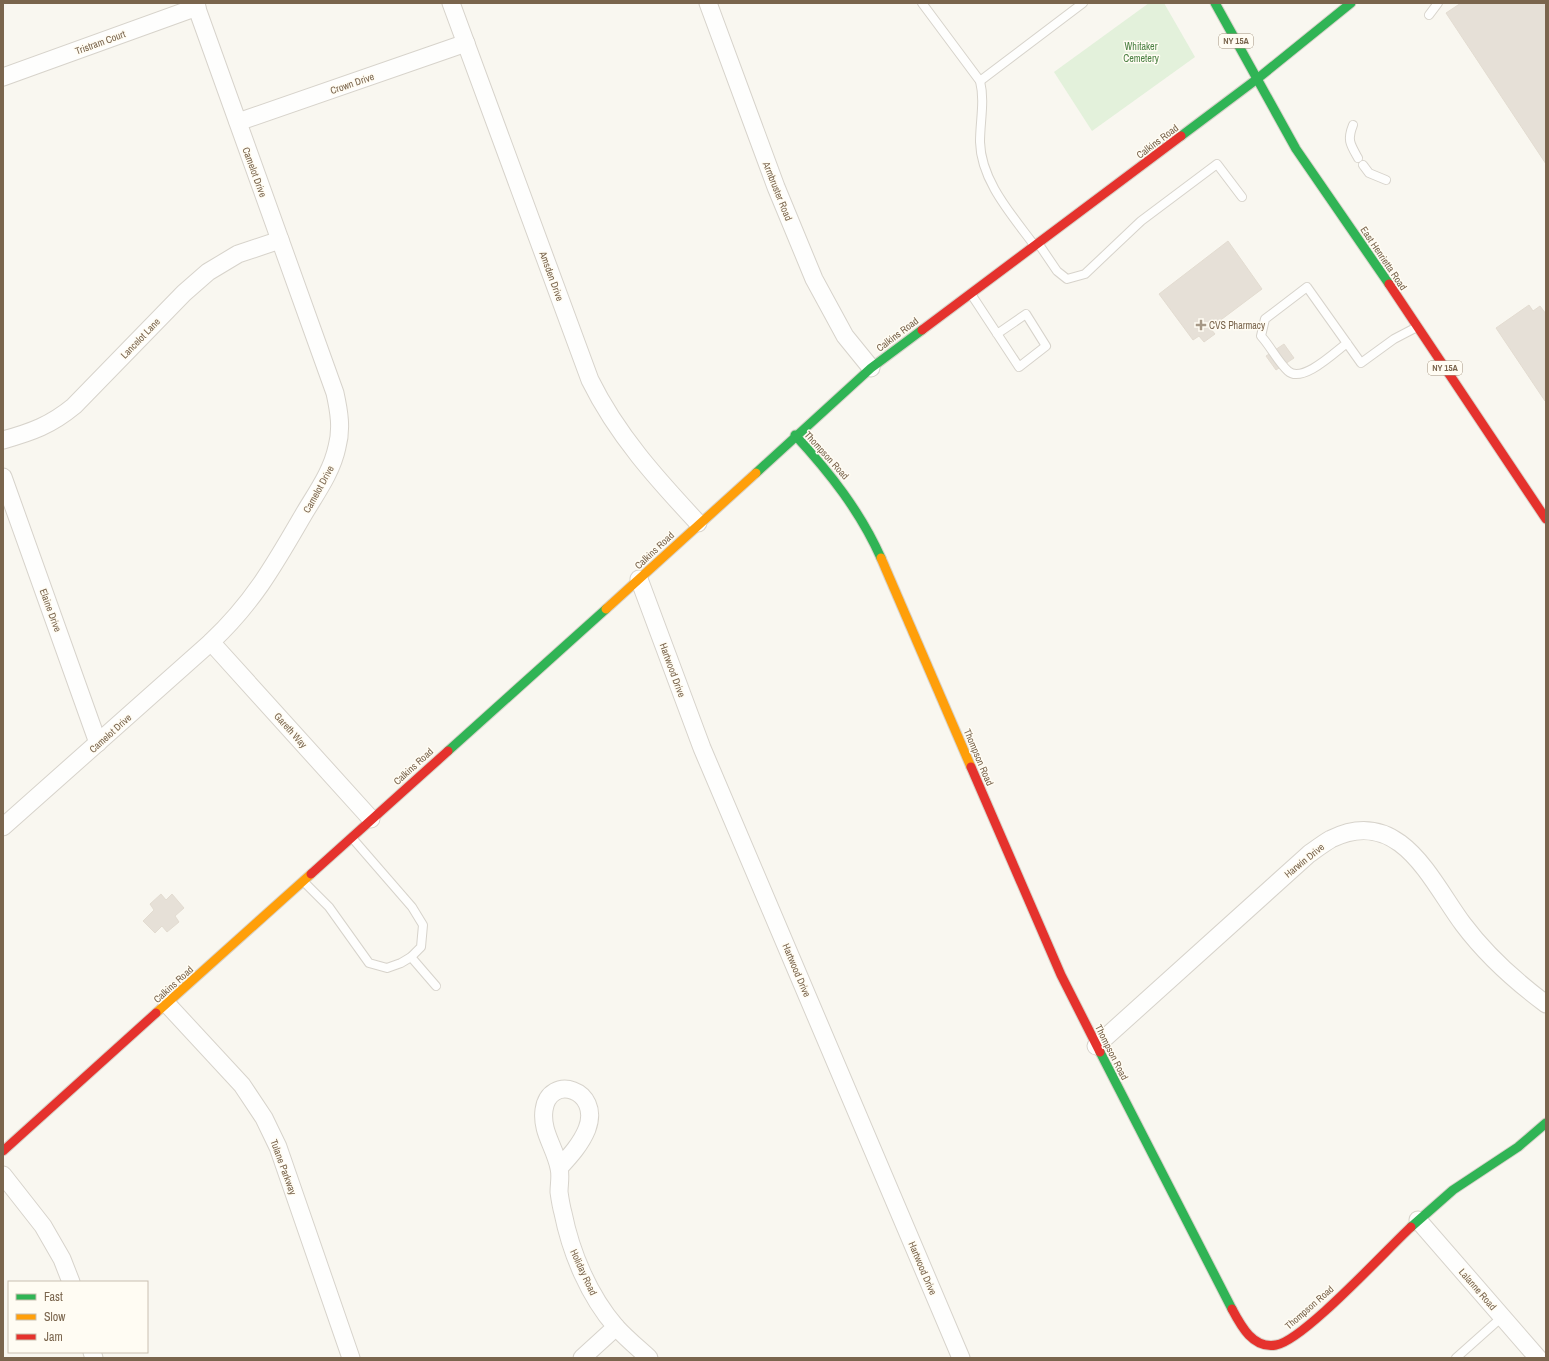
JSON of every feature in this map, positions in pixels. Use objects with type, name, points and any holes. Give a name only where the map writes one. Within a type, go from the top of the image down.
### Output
[{"type":"main road","name":"East Henrietta Road","points":[[1215,3],[1296,149],[1418,326],[1546,519]]},
{"type":"main road","name":"Calkins Road","points":[[3,1151],[371,818],[639,579],[698,523],[871,368],[1257,80],[1351,3]]},
{"type":"main road","name":"Thompson Road","points":[[795,435],[826,468],[842,488],[868,531],[1061,975],[1241,1327],[1248,1336],[1258,1342],[1277,1345],[1300,1332],[1418,1220],[1467,1180],[1523,1143],[1546,1123]]},
{"type":"street","name":"Amsden Drive","points":[[451,3],[593,386],[602,405],[634,451],[698,523]]},
{"type":"street","name":"Armbruster Road","points":[[708,3],[776,187],[814,279],[845,336],[871,368]]},
{"type":"street","name":"Tristram Court","points":[[3,77],[196,5]]},
{"type":"street","name":"Camelot Drive","points":[[3,828],[211,642],[243,611],[268,576],[329,472],[338,446],[340,430],[335,393],[196,5]]},
{"type":"street","name":"Crown Drive","points":[[238,122],[466,43]]},
{"type":"street","name":"Lancelot Lane","points":[[3,440],[43,427],[64,414],[184,293],[208,272],[238,254],[280,240]]},
{"type":"street","name":"Elaine Drive","points":[[3,477],[98,743]]},
{"type":"street","name":"Hartwood Drive","points":[[639,579],[702,748],[961,1358]]},
{"type":"street","name":"Gareth Way","points":[[211,642],[371,818]]},
{"type":"street","name":"Harwin Drive","points":[[1096,1046],[1309,854],[1331,839],[1352,832],[1371,831],[1378,833],[1390,837],[1408,848],[1424,865],[1463,924],[1488,954],[1519,984],[1546,1004]]},
{"type":"street","name":"Tulane Parkway","points":[[167,1004],[242,1085],[264,1118],[278,1147],[351,1358]]},
{"type":"street","name":"Holiday Road","points":[[559,1168],[559,1193],[569,1240],[588,1285],[616,1327],[649,1358]]},
{"type":"street","points":[[3,1175],[43,1226],[62,1259],[71,1281]]},
{"type":"street","name":"Lalanne Road","points":[[1418,1220],[1538,1358]]},
{"type":"street","points":[[582,1358],[616,1327]]},
{"type":"lane","points":[[922,3],[980,80],[983,92],[980,143],[983,161],[989,178],[999,196],[1036,244],[1057,271],[1067,279],[1085,274],[1141,221],[1217,164],[1242,197]]},
{"type":"lane","points":[[980,80],[1083,3]]},
{"type":"lane","points":[[1429,15],[1438,3]]},
{"type":"lane","points":[[1353,125],[1348,136],[1351,146],[1369,173],[1386,180]]},
{"type":"lane","points":[[1347,343],[1307,373],[1297,375],[1289,372],[1261,336],[1265,319],[1307,287],[1347,343],[1361,363],[1394,339],[1418,326]]},
{"type":"lane","points":[[970,293],[997,334],[1019,366],[1046,346],[1026,314],[997,334]]},
{"type":"lane","points":[[302,881],[329,907],[369,963],[387,968],[401,963],[411,957],[421,947],[423,925],[412,907],[351,837]]},
{"type":"lane","points":[[411,957],[436,986]]},
{"type":"lane","points":[[1456,1358],[1502,1317]]},
{"type":"green space","name":"Whitaker Cemetery","points":[[1149,3],[1164,3],[1195,57],[1092,131],[1054,72]]},
{"type":"building","points":[[1461,3],[1546,3],[1546,164],[1446,13]]},
{"type":"building","name":"CVS Pharmacy","points":[[1228,241],[1262,289],[1210,328],[1215,334],[1204,342],[1199,336],[1193,340],[1159,294]]},
{"type":"building","points":[[1529,305],[1533,311],[1540,306],[1546,314],[1545,401],[1496,328]]},
{"type":"building","points":[[1284,344],[1294,358],[1276,370],[1266,356]]},
{"type":"building","points":[[161,894],[166,900],[172,894],[184,908],[175,916],[179,922],[167,932],[162,926],[155,933],[143,921],[154,910],[150,904]]},
{"type":"traffic: fast","points":[[1215,3],[1296,149],[1389,284]]},
{"type":"traffic: fast","points":[[1181,136],[1257,79],[1351,3]]},
{"type":"traffic: fast","points":[[756,473],[871,368],[922,330]]},
{"type":"traffic: fast","points":[[795,435],[832,478],[854,508],[881,558]]},
{"type":"traffic: fast","points":[[448,751],[606,609]]},
{"type":"traffic: fast","points":[[1100,1052],[1232,1309]]},
{"type":"traffic: fast","points":[[1411,1227],[1453,1190],[1518,1147],[1546,1123]]},
{"type":"traffic: slow","points":[[606,609],[756,473]]},
{"type":"traffic: slow","points":[[881,558],[971,767]]},
{"type":"traffic: slow","points":[[156,1013],[311,874]]},
{"type":"traffic: jam","points":[[922,330],[1181,136]]},
{"type":"traffic: jam","points":[[1389,284],[1546,519]]},
{"type":"traffic: jam","points":[[311,874],[448,751]]},
{"type":"traffic: jam","points":[[971,767],[1061,975],[1100,1052]]},
{"type":"traffic: jam","points":[[3,1151],[156,1013]]},
{"type":"traffic: jam","points":[[1232,1309],[1239,1322],[1254,1340],[1268,1345],[1276,1345],[1289,1340],[1345,1293],[1411,1227]]},
{"type":"place","name":"CVS Pharmacy","points":[[1201,325]]}]
